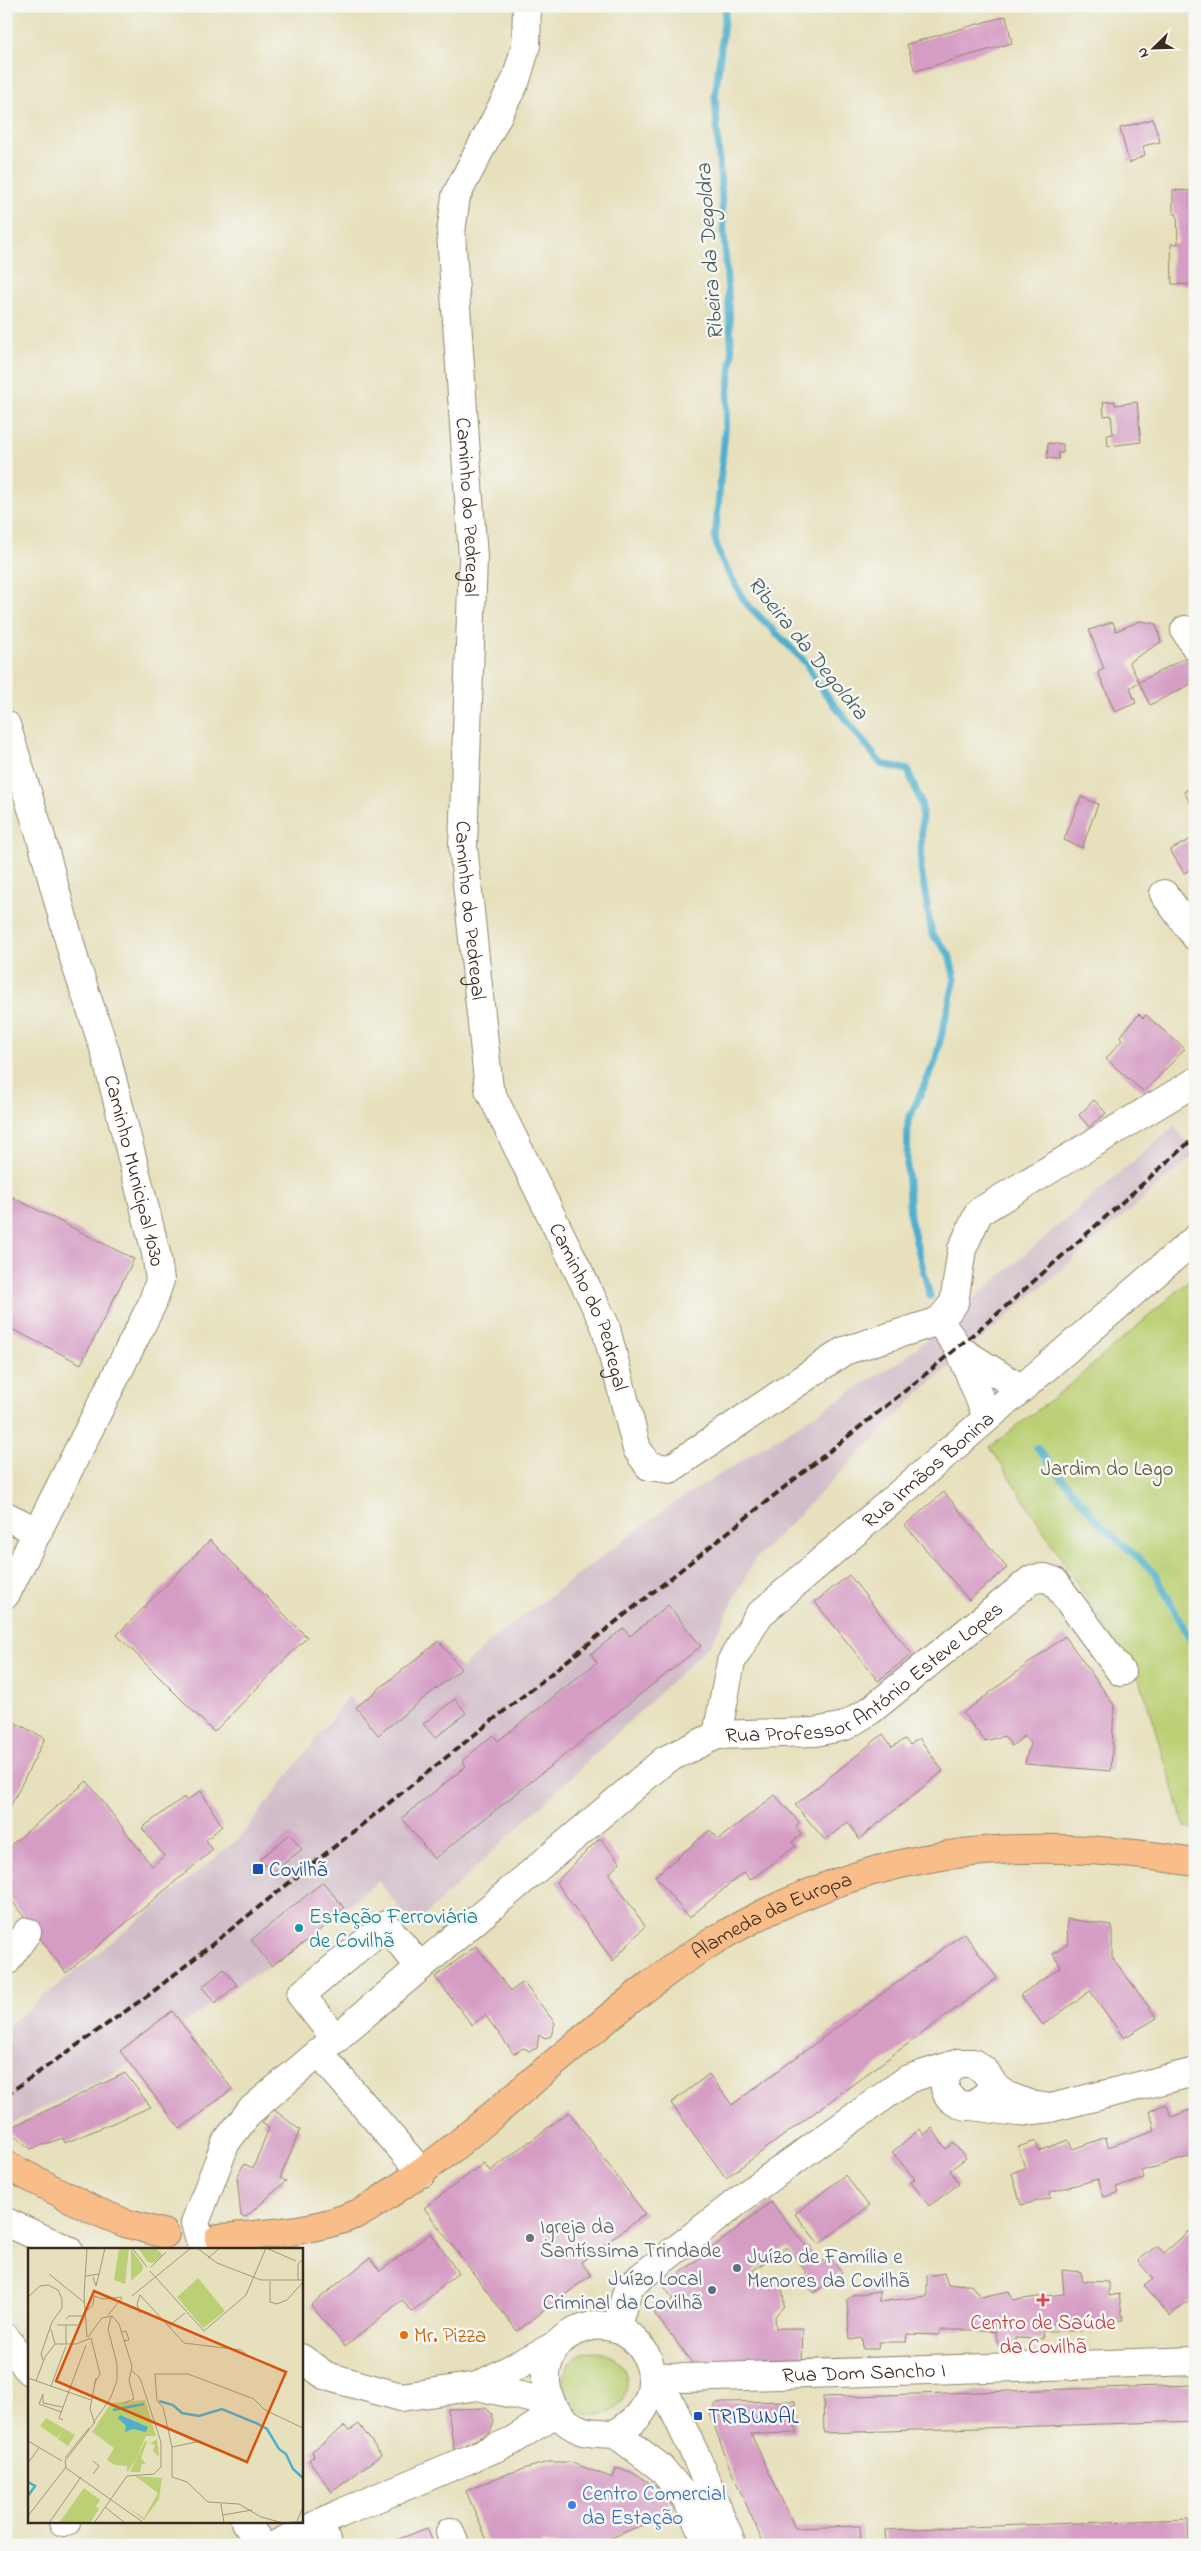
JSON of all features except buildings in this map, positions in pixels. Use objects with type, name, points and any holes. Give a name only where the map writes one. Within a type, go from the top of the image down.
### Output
[{"type":"main road","name":"Alameda da Europa","points":[[211,2244],[298,2230],[359,2213],[422,2173],[620,2008],[675,1967],[714,1941],[760,1915],[819,1888],[902,1862],[1007,1848],[1080,1848],[1142,1854],[1195,1862]]},
{"type":"main road","points":[[6,2165],[124,2224],[165,2234]]},
{"type":"street","name":"Caminho do Pedregal","points":[[527,6],[526,46],[516,80],[456,196],[451,233],[473,558],[463,846],[489,1089],[605,1325],[637,1450],[649,1466],[670,1469],[844,1351],[938,1321]]},
{"type":"street","name":"Caminho Municipal 1030","points":[[6,726],[104,1051],[156,1253],[160,1280],[152,1304],[6,1594]]},
{"type":"street","points":[[1164,894],[1195,936]]},
{"type":"street","points":[[987,1417],[960,1350],[938,1321],[954,1303],[962,1249],[980,1212],[1195,1082]]},
{"type":"street","name":"Rua Irmãos Bonina","points":[[718,1734],[731,1662],[759,1615],[1195,1239]]},
{"type":"street","points":[[960,1350],[1020,1388]]},
{"type":"street","points":[[6,1516],[38,1532]]},
{"type":"street","name":"Rua Professor António Esteve Lopes","points":[[211,2244],[196,2223],[226,2142],[264,2097],[328,2046],[665,1760],[718,1734],[815,1732],[845,1726],[871,1710],[1032,1579],[1045,1578],[1054,1581],[1121,1672]]},
{"type":"street","points":[[420,1967],[386,1925],[301,1995],[328,2046],[422,2173]]},
{"type":"street","points":[[6,1962],[27,1932]]},
{"type":"street","points":[[959,2063],[948,2072],[944,2085],[960,2102]]},
{"type":"street","points":[[616,2328],[629,2286],[744,2196],[887,2092],[924,2073],[959,2063],[973,2063],[985,2071],[994,2086],[1008,2096],[1031,2105],[1050,2108]]},
{"type":"street","points":[[887,2092],[902,2089],[924,2089],[941,2092],[960,2102],[1018,2112],[1050,2108],[1195,2072]]},
{"type":"street","points":[[960,2102],[984,2098],[988,2092],[988,2078]]},
{"type":"street","points":[[6,2222],[64,2248]]},
{"type":"street","points":[[302,2359],[326,2376],[401,2397],[478,2386],[558,2344],[575,2331],[596,2325],[616,2328],[635,2338],[648,2356],[653,2381],[650,2397],[640,2415],[616,2434]]},
{"type":"street","points":[[6,2338],[28,2369]]},
{"type":"street","points":[[558,2344],[548,2362],[545,2383],[554,2408],[564,2420],[582,2430]]},
{"type":"street","name":"Rua Dom Sancho I","points":[[653,2381],[713,2377],[1195,2361]]},
{"type":"street","points":[[653,2381],[670,2402],[696,2456],[732,2545]]},
{"type":"street","points":[[478,2386],[554,2408]]},
{"type":"street","points":[[275,2545],[323,2534],[512,2441],[554,2408]]},
{"type":"street","points":[[512,2441],[582,2430],[616,2434],[661,2468],[686,2498],[709,2545]]},
{"type":"street","points":[[246,2524],[262,2545]]},
{"type":"shaded area","points":[[1174,1126],[1195,1151],[1195,1154],[922,1390],[754,1560],[712,1643],[414,1926],[378,1881],[292,1952],[237,1985],[119,2071],[6,2126],[6,2027],[240,1838],[349,1696],[378,1735],[461,1669],[495,1637],[667,1508],[906,1357]]},
{"type":"green space","name":"Jardim do Lago","points":[[1195,1276],[1195,1829],[1185,1827],[1141,1683],[990,1447],[1066,1388]]},
{"type":"green space","points":[[589,2351],[601,2351],[618,2360],[625,2371],[627,2383],[625,2395],[618,2406],[601,2415],[589,2415],[577,2410],[568,2401],[563,2389],[563,2377],[568,2365],[577,2356]]},
{"type":"waterway","name":"Ribeira da Degoldra","points":[[726,6],[715,97],[732,354],[715,539],[721,559],[745,602],[806,663],[817,683],[881,764],[908,770],[922,806],[921,870],[932,934],[949,954],[955,979],[935,1062],[908,1121],[907,1165],[910,1218],[930,1296]]},
{"type":"waterway","name":"Ribeira da Degoldra","points":[[1037,1448],[1100,1524],[1154,1572],[1195,1648]]},
{"type":"railway","points":[[6,2095],[150,1994],[921,1378],[996,1315],[1195,1137]]},
{"type":"place","name":"Covilhã","points":[[258,1869]]},
{"type":"place","name":"Estação Ferroviária de Covilhã","points":[[299,1928]]},
{"type":"place","name":"Igreja da Santíssima Trindade","points":[[530,2238]]},
{"type":"place","name":"Juízo de Família e Menores da Covilhã","points":[[737,2268]]},
{"type":"place","name":"Juízo Local Criminal da Covilhã","points":[[712,2290]]},
{"type":"place","name":"Centro de Saúde da Covilhã","points":[[1043,2300]]},
{"type":"place","name":"Mr. Pizza","points":[[404,2335]]},
{"type":"place","name":"TRIBUNAL","points":[[698,2416]]},
{"type":"place","name":"Centro Comercial da Estação","points":[[572,2505]]}]
